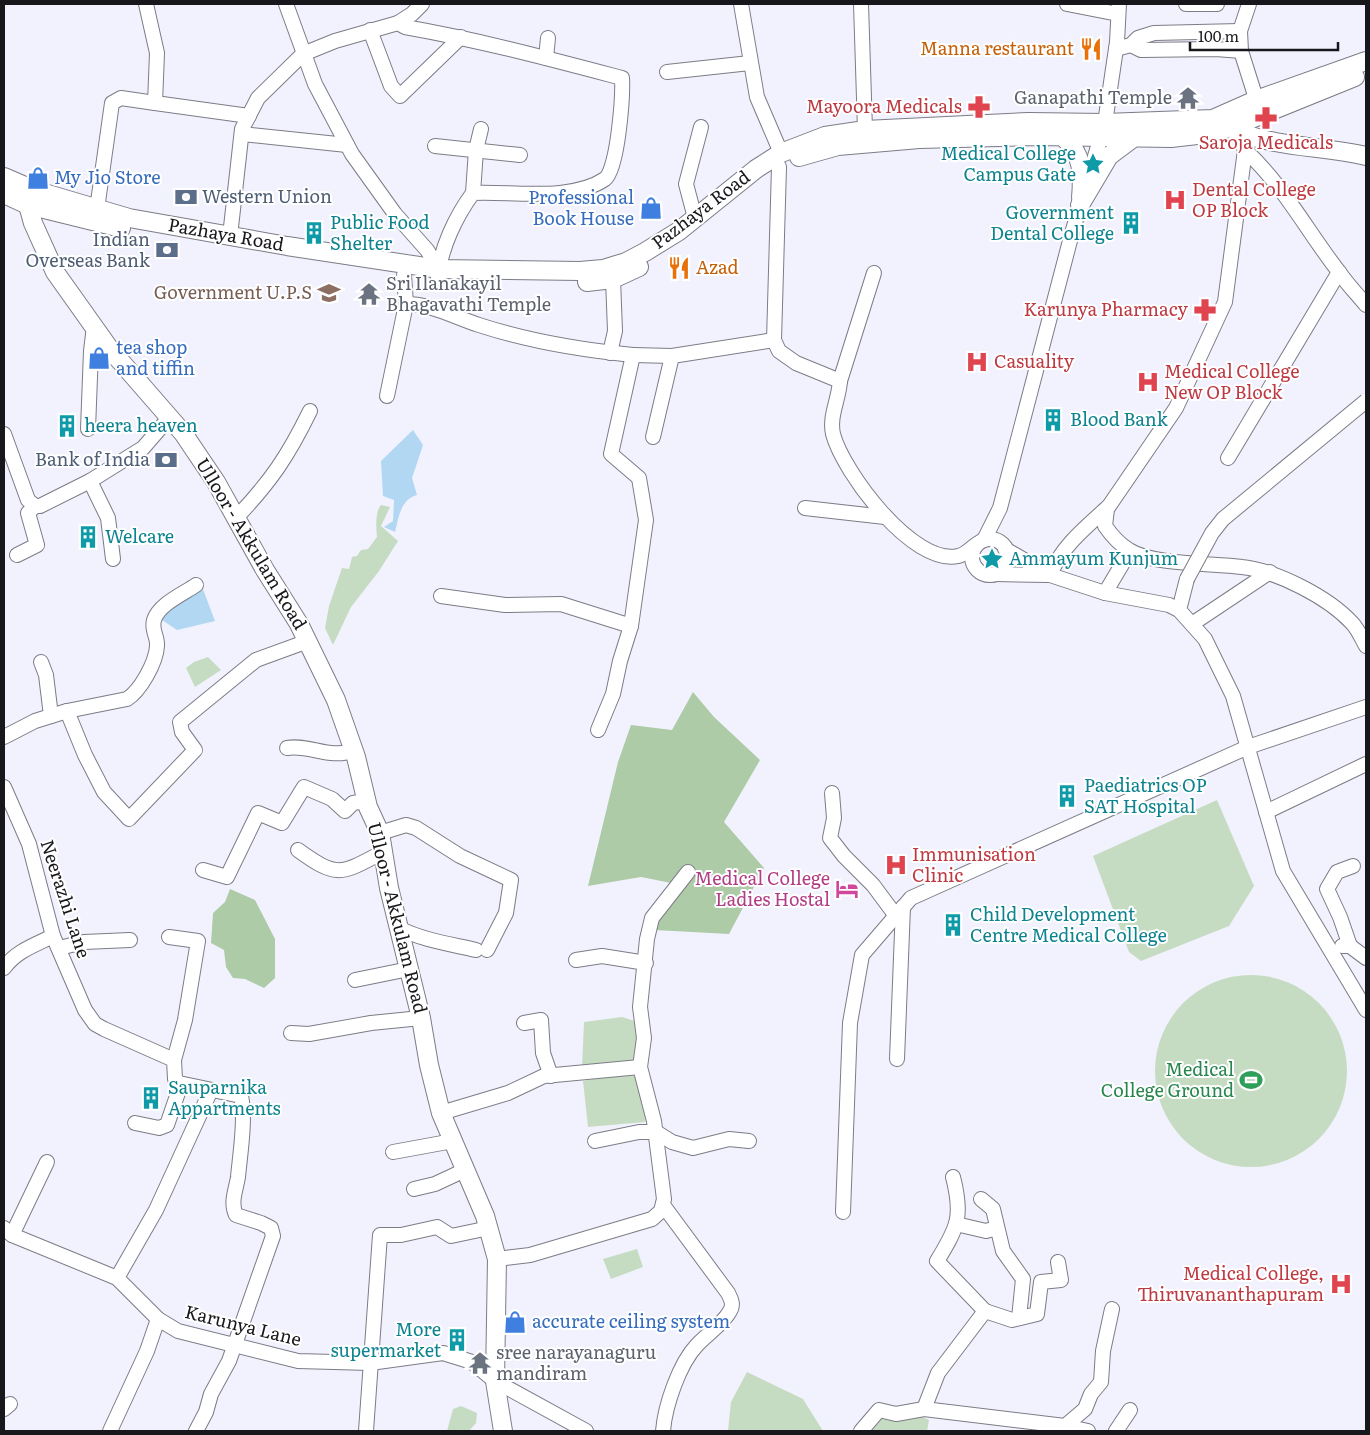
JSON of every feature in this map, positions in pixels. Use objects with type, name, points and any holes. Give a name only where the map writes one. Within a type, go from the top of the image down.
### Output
[{"type":"main road","points":[[1102,131],[1133,138],[1197,135],[1233,130],[1259,107],[1366,61]]},
{"type":"main road","points":[[4,194],[31,197],[129,230],[404,275],[438,274],[528,283],[583,283],[613,279],[636,269],[702,228],[778,159],[854,144],[982,137],[1064,138],[1102,131],[1213,119],[1259,107],[1366,73]]},
{"type":"main road","points":[[1213,119],[1233,130],[1366,156]]},
{"type":"main road","name":"Pazhaya Road","points":[[4,177],[31,197],[97,209],[129,218],[438,274],[556,272],[603,269],[626,262],[645,252],[695,218],[756,169],[825,136],[865,130],[1028,122],[1102,131]]},
{"type":"main road","points":[[1064,138],[1075,146],[1080,166],[1083,179],[1080,205]]},
{"type":"main road","points":[[1080,205],[1108,156],[1133,138]]},
{"type":"main road","name":"Ulloor - Akkulam Road","points":[[31,197],[40,238],[63,286],[109,348],[198,455],[237,517],[251,547],[308,641],[336,700],[354,750],[366,801],[380,833],[399,928],[421,1018],[429,1065],[441,1113],[489,1228],[497,1259],[495,1381],[503,1431]]},
{"type":"main road","points":[[4,199],[23,217],[40,238]]},
{"type":"street","points":[[146,4],[157,54],[155,103]]},
{"type":"street","points":[[286,4],[315,84],[348,145],[396,214],[427,250],[438,274]]},
{"type":"street","points":[[230,236],[242,134],[258,98],[303,54],[370,30],[398,23],[412,14],[422,4]]},
{"type":"street","points":[[741,4],[756,97],[778,159],[774,340],[779,351],[796,363],[840,381]]},
{"type":"street","points":[[861,4],[865,130]]},
{"type":"street","points":[[1050,575],[989,575],[979,572],[972,563],[972,553],[981,542],[1000,508],[1080,205],[1102,131],[1116,49],[1119,9],[1067,4]]},
{"type":"street","points":[[1186,4],[1218,4]]},
{"type":"street","points":[[1249,4],[1240,31],[1241,51],[1259,107]]},
{"type":"street","points":[[398,23],[406,27],[461,37],[622,78],[623,98],[619,130],[611,170],[606,178],[579,189],[545,194],[473,193]]},
{"type":"street","points":[[370,30],[392,86],[400,96],[461,37]]},
{"type":"street","points":[[1116,49],[1131,45],[1138,38],[1154,33],[1240,31]]},
{"type":"street","points":[[546,58],[548,38]]},
{"type":"street","points":[[1131,45],[1141,50],[1216,49],[1241,51]]},
{"type":"street","points":[[667,72],[750,63]]},
{"type":"street","points":[[97,209],[112,103],[120,98],[249,116]]},
{"type":"street","points":[[695,218],[686,184],[701,127]]},
{"type":"street","points":[[438,274],[459,211],[473,193],[476,150],[481,130]]},
{"type":"street","points":[[1233,130],[1245,150],[1266,170],[1298,212],[1339,272],[1366,305]]},
{"type":"street","points":[[242,134],[348,145]]},
{"type":"street","points":[[435,146],[520,155]]},
{"type":"street","points":[[1050,575],[1056,561],[1076,537],[1108,507],[1176,408],[1225,302],[1245,150]]},
{"type":"street","points":[[1228,458],[1339,272]]},
{"type":"street","points":[[874,273],[840,381],[832,422],[840,455],[852,476],[885,517],[919,546],[943,556],[959,556],[981,542],[999,542],[1005,548],[1050,575],[1105,593],[1169,605],[1179,610],[1205,639],[1233,696],[1283,871],[1366,1010]]},
{"type":"street","points":[[387,396],[406,304],[404,275]]},
{"type":"street","points":[[610,353],[615,331],[613,279]]},
{"type":"street","points":[[406,304],[424,304],[479,326],[578,349],[633,356],[672,356],[774,340]]},
{"type":"street","points":[[88,429],[91,351],[94,326]]},
{"type":"street","points":[[598,730],[613,694],[620,661],[631,626],[646,520],[639,478],[611,454],[633,356]]},
{"type":"street","points":[[654,437],[672,356]]},
{"type":"street","points":[[1179,610],[1187,579],[1212,533],[1223,519],[1366,401]]},
{"type":"street","points":[[237,517],[267,484],[286,457],[310,411]]},
{"type":"street","points":[[17,555],[37,545],[28,513],[35,506],[52,502],[143,448],[169,418]]},
{"type":"street","points":[[4,434],[28,500],[35,506]]},
{"type":"street","points":[[90,481],[108,518],[113,559]]},
{"type":"street","points":[[1108,507],[1105,526],[1117,541],[1130,551],[1146,558],[1243,567],[1270,572],[1322,599],[1352,624],[1366,646]]},
{"type":"street","points":[[805,508],[885,517]]},
{"type":"street","points":[[996,574],[1007,562],[1000,508]]},
{"type":"street","points":[[1105,593],[1130,551]]},
{"type":"street","points":[[1192,624],[1270,572]]},
{"type":"street","points":[[4,737],[27,724],[66,711],[127,700],[135,694],[144,680],[157,646],[153,629],[154,620],[160,610],[196,585]]},
{"type":"street","points":[[441,596],[505,605],[561,604],[631,626]]},
{"type":"street","points":[[66,711],[104,792],[129,819],[195,750],[182,732],[180,722],[256,660],[308,641]]},
{"type":"street","points":[[41,662],[46,675],[51,716]]},
{"type":"street","points":[[843,1212],[850,1023],[862,955],[911,898],[1248,747],[1366,707]]},
{"type":"street","points":[[287,748],[296,746],[315,752],[341,755],[354,750]]},
{"type":"street","points":[[1266,812],[1366,764]]},
{"type":"street","points":[[203,870],[228,878],[258,813],[282,823],[304,786],[332,799],[345,811],[353,802],[366,801]]},
{"type":"street","name":"Neerazhi Lane","points":[[4,788],[29,844],[56,942],[85,1010],[95,1024],[174,1060]]},
{"type":"street","points":[[832,792],[834,818],[830,838],[844,856],[900,911],[897,1059]]},
{"type":"street","points":[[380,833],[406,824],[416,828],[460,856],[511,880],[506,913],[481,950],[424,936],[414,936],[399,928]]},
{"type":"street","points":[[298,850],[322,868],[335,871],[358,864],[383,852]]},
{"type":"street","points":[[1353,866],[1338,872],[1327,889],[1340,917],[1350,946],[1366,958]]},
{"type":"street","points":[[663,1431],[669,1397],[689,1357],[695,1347],[730,1311],[732,1303],[728,1293],[663,1205],[656,1132],[640,1067],[644,1038],[640,1007],[647,939],[652,918],[688,872]]},
{"type":"street","points":[[169,937],[198,941],[185,1020],[174,1060],[175,1079],[180,1084],[241,1096],[239,1167],[232,1207],[236,1215],[271,1228],[273,1236],[233,1346],[230,1361],[210,1394],[206,1412],[196,1431]]},
{"type":"street","points":[[4,968],[10,960],[23,950],[56,942],[130,940]]},
{"type":"street","points":[[1328,946],[1350,946]]},
{"type":"street","points":[[576,960],[602,956],[646,963]]},
{"type":"street","points":[[356,980],[409,969]]},
{"type":"street","points":[[291,1033],[309,1034],[371,1023],[421,1018]]},
{"type":"street","points":[[524,1023],[541,1020],[543,1053],[551,1076]]},
{"type":"street","points":[[441,1113],[508,1093],[544,1076],[640,1067]]},
{"type":"street","points":[[135,1123],[159,1128],[167,1125],[180,1084]]},
{"type":"street","points":[[117,1278],[156,1210],[211,1090]]},
{"type":"street","points":[[595,1141],[639,1132],[656,1132],[672,1142],[693,1148],[729,1139],[749,1141]]},
{"type":"street","points":[[393,1152],[453,1142]]},
{"type":"street","points":[[8,1231],[47,1162]]},
{"type":"street","points":[[414,1189],[435,1184],[465,1170]]},
{"type":"street","points":[[953,1177],[960,1202],[956,1224],[954,1233],[937,1261],[985,1311],[1012,1320],[1037,1314],[1041,1282],[1061,1280],[1058,1262]]},
{"type":"street","points":[[981,1199],[993,1209],[1003,1251],[1023,1279],[1019,1318]]},
{"type":"street","points":[[497,1259],[530,1255],[652,1218],[658,1215],[663,1205]]},
{"type":"street","points":[[956,1224],[986,1231],[998,1228]]},
{"type":"street","points":[[366,1431],[380,1235],[401,1235],[437,1227],[451,1236],[489,1228]]},
{"type":"street","name":"Karunya Lane","points":[[8,1231],[117,1278],[158,1319],[178,1331],[298,1361],[370,1363],[443,1354],[472,1362],[495,1381],[586,1431]]},
{"type":"street","points":[[1064,1426],[1085,1409],[1091,1394],[1101,1382],[1103,1351],[1112,1309]]},
{"type":"street","points":[[924,1410],[938,1373],[985,1311]]},
{"type":"street","points":[[110,1431],[147,1351],[158,1319]]},
{"type":"street","points":[[862,1431],[880,1410],[896,1414],[924,1410],[1025,1427],[1064,1426],[1088,1431]]},
{"type":"street","points":[[1116,1431],[1130,1410]]},
{"type":"green space","points":[[381,505],[390,507],[381,526],[398,541],[379,571],[351,607],[333,645],[325,628],[329,606],[342,568],[349,569],[352,557],[357,556],[361,550],[368,549],[377,537],[377,516]]},
{"type":"green space","points":[[208,657],[221,670],[195,687],[186,668],[194,662]]},
{"type":"green space","points":[[693,692],[714,717],[760,760],[724,822],[764,868],[729,934],[654,930],[681,885],[641,877],[588,886],[618,762],[631,725],[672,730]]},
{"type":"green space","points":[[1217,800],[1254,886],[1229,926],[1141,961],[1129,952],[1093,856]]},
{"type":"green space","points":[[230,889],[255,900],[275,939],[275,978],[264,988],[245,979],[233,978],[226,967],[224,950],[211,943],[213,913],[225,902]]},
{"type":"green space","name":"Medical College Ground","points":[[1260,975],[1270,976],[1296,986],[1312,996],[1326,1010],[1340,1034],[1346,1052],[1346,1090],[1340,1108],[1326,1132],[1312,1146],[1288,1160],[1270,1166],[1242,1167],[1232,1166],[1206,1156],[1190,1146],[1176,1132],[1162,1108],[1156,1090],[1155,1062],[1156,1052],[1166,1026],[1176,1010],[1190,996],[1214,982],[1232,976]]},
{"type":"green space","points":[[622,1017],[635,1021],[639,1063],[582,1067],[584,1022]]},
{"type":"green space","points":[[615,1075],[638,1076],[645,1104],[645,1122],[588,1127],[583,1081]]},
{"type":"green space","points":[[637,1249],[643,1267],[611,1279],[603,1259]]},
{"type":"green space","points":[[747,1372],[803,1399],[823,1431],[728,1431],[731,1402]]},
{"type":"green space","points":[[461,1406],[477,1413],[476,1423],[469,1431],[447,1431],[453,1409]]},
{"type":"green space","points":[[919,1415],[929,1420],[927,1431],[869,1431],[880,1417],[897,1421]]},
{"type":"water","points":[[413,430],[423,445],[412,478],[417,495],[411,497],[404,505],[399,515],[395,532],[384,527],[393,521],[394,500],[383,496],[381,461]]},
{"type":"water","points":[[201,584],[215,621],[177,630],[162,620],[171,602]]},
{"type":"place","name":"Manna restaurant","points":[[1091,49]]},
{"type":"place","name":"Ganapathi Temple","points":[[1188,98]]},
{"type":"place","name":"Mayoora Medicals","points":[[979,107]]},
{"type":"place","name":"Saroja Medicals","points":[[1266,118]]},
{"type":"place","name":"Medical College Campus Gate","points":[[1093,164]]},
{"type":"place","name":"My Jio Store","points":[[38,178]]},
{"type":"place","name":"Western Union","points":[[186,197]]},
{"type":"place","name":"Dental College OP Block","points":[[1175,200]]},
{"type":"place","name":"Professional Book House","points":[[651,208]]},
{"type":"place","name":"Government Dental College","points":[[1131,223]]},
{"type":"place","name":"Public Food Shelter","points":[[314,233]]},
{"type":"place","name":"Indian Overseas Bank","points":[[167,250]]},
{"type":"place","name":"Azad","points":[[679,268]]},
{"type":"place","name":"Government U.P.S","points":[[329,293]]},
{"type":"place","name":"Sri Ilanakayil Bhagavathi Temple","points":[[369,294]]},
{"type":"place","name":"Karunya Pharmacy","points":[[1205,310]]},
{"type":"place","name":"tea shop and tiffin","points":[[99,358]]},
{"type":"place","name":"Casuality","points":[[977,362]]},
{"type":"place","name":"Medical College New OP Block","points":[[1148,382]]},
{"type":"place","name":"Blood Bank","points":[[1053,420]]},
{"type":"place","name":"heera heaven","points":[[67,426]]},
{"type":"place","name":"Bank of India","points":[[166,460]]},
{"type":"place","name":"Welcare","points":[[88,537]]},
{"type":"place","name":"Ammayum Kunjum","points":[[992,559]]},
{"type":"place","name":"Paediatrics OP SAT Hospital","points":[[1067,796]]},
{"type":"place","name":"Immunisation Clinic","points":[[896,865]]},
{"type":"place","name":"Medical College Ladies Hostal","points":[[847,889]]},
{"type":"place","name":"Child Development Centre Medical College","points":[[953,925]]},
{"type":"place","name":"Medical College Ground","points":[[1251,1080]]},
{"type":"place","name":"Sauparnika Appartments","points":[[151,1098]]},
{"type":"place","name":"Medical College, Thiruvananthapuram","points":[[1341,1284]]},
{"type":"place","name":"accurate ceiling system","points":[[515,1322]]},
{"type":"place","name":"More supermarket","points":[[457,1340]]},
{"type":"place","name":"sree narayanaguru mandiram","points":[[480,1363]]}]
